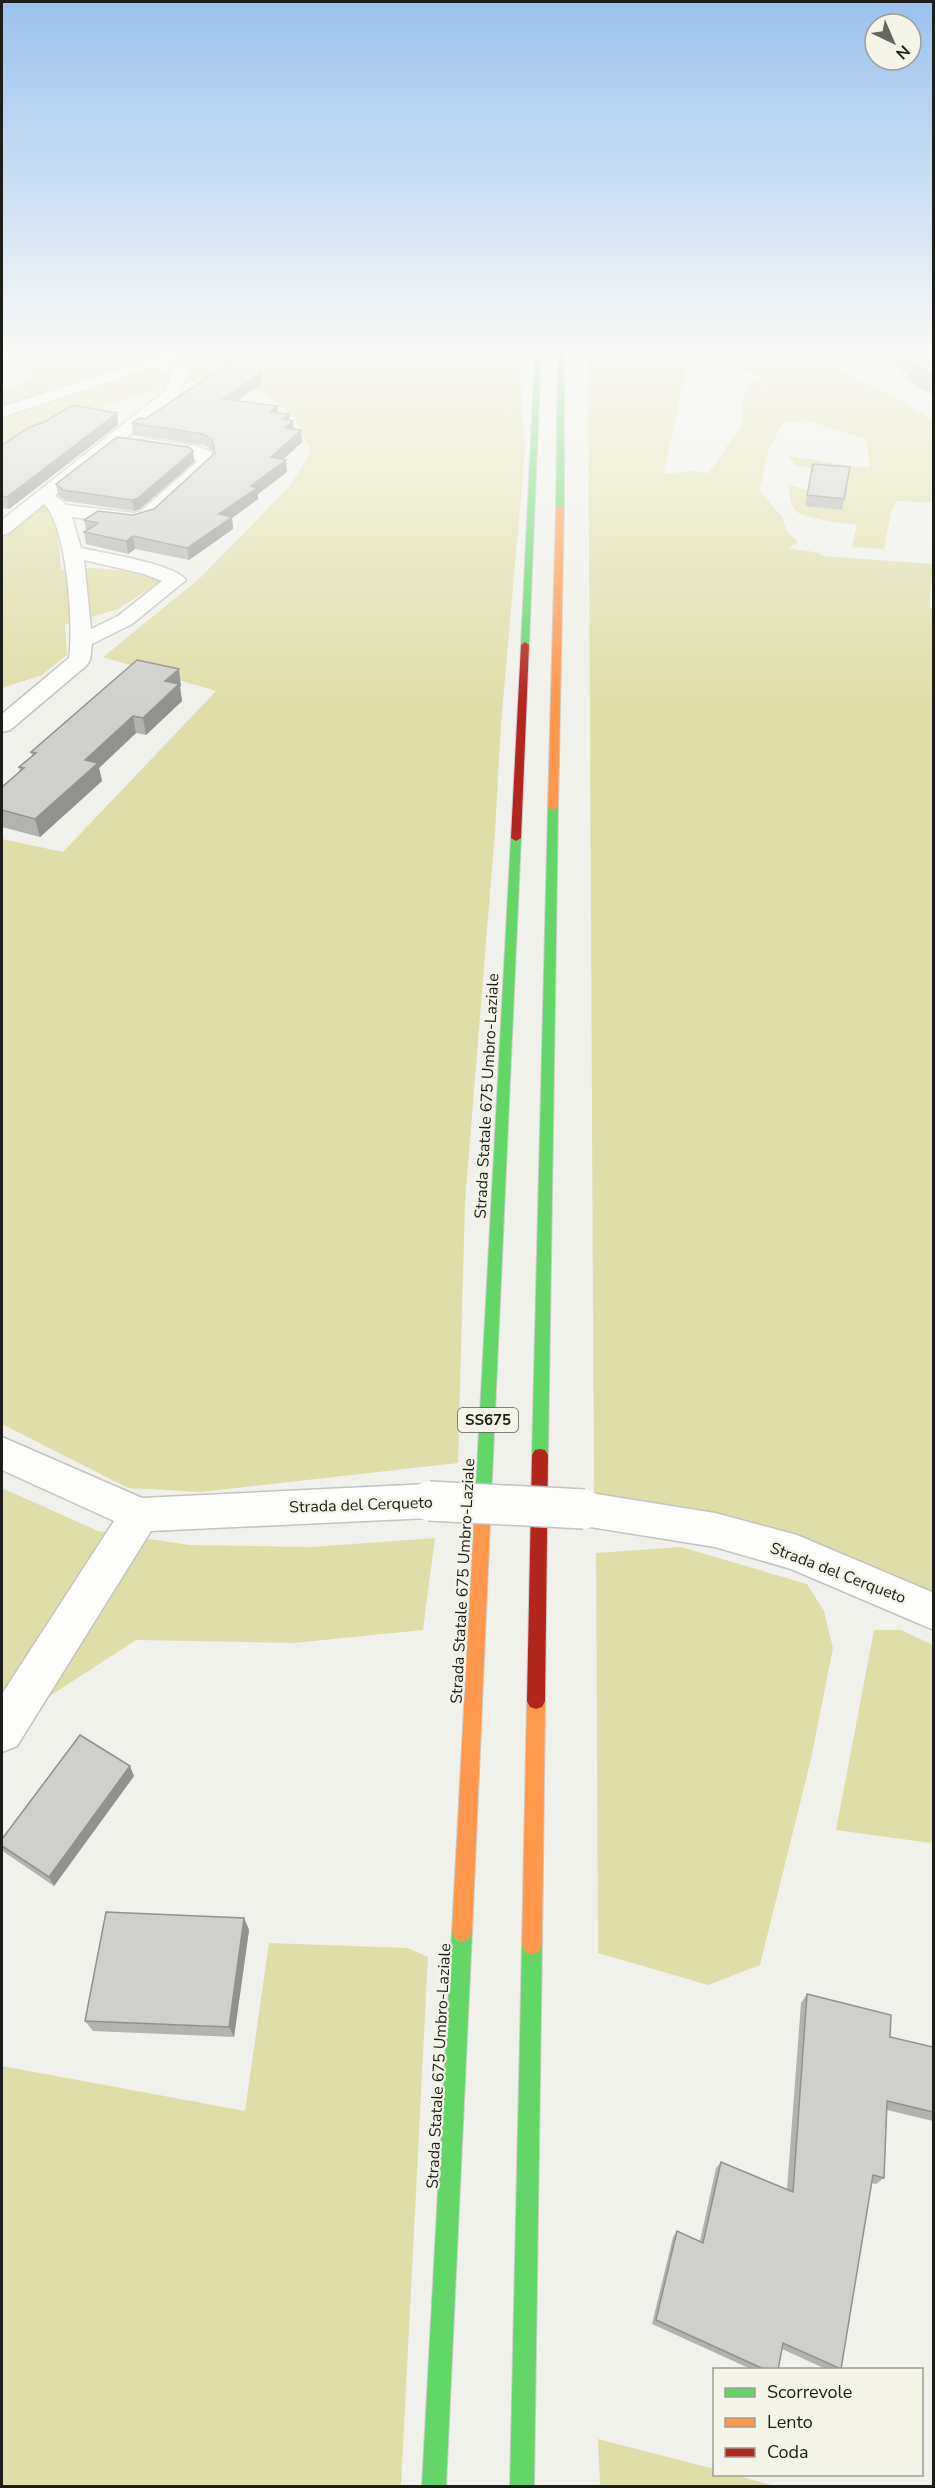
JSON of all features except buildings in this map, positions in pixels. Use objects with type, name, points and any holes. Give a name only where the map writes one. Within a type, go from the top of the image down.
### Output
[{"type":"highway","name":"Strada Statale 675 Umbro-Laziale","points":[[434,2487],[507,1032],[533,469]]},
{"type":"highway","name":"SS675","points":[[522,2487],[548,1022],[560,469]]},
{"type":"street","points":[[2,529],[76,469]]},
{"type":"street","points":[[61,510],[135,519],[148,515],[199,469]]},
{"type":"street","points":[[2,725],[78,660],[82,641],[73,552],[61,510],[44,495]]},
{"type":"street","points":[[73,552],[150,568],[176,580],[125,620],[82,641]]},
{"type":"street","name":"Strada del Cerqueto","points":[[2,1453],[140,1515],[429,1501],[584,1509],[716,1530],[797,1553],[933,1612]]},
{"type":"street","points":[[2,1731],[140,1515]]},
{"type":"shaded area","points":[[300,469],[523,469],[501,724],[495,832],[465,1202],[458,1463],[200,1492],[128,1488],[2,1424],[2,839],[63,852],[216,691],[103,657],[200,578],[289,487]]},
{"type":"shaded area","points":[[589,469],[664,469],[663,474],[692,471],[709,473],[712,469],[764,469],[759,490],[783,518],[786,530],[798,542],[788,548],[820,553],[821,556],[933,564],[929,608],[934,609],[933,1599],[594,1501]]},
{"type":"shaded area","points":[[817,469],[933,469],[933,503],[897,501],[891,512],[884,549],[852,547],[857,525],[805,515],[794,509],[792,504],[789,485],[808,490],[830,471]]},
{"type":"shaded area","points":[[39,506],[47,508],[57,528],[61,569],[112,569],[161,581],[118,609],[65,625],[67,655],[42,675],[2,688],[2,537]]},
{"type":"shaded area","points":[[2,1488],[98,1531],[189,1545],[312,1547],[435,1538],[423,1630],[294,1643],[136,1640],[2,1727]]},
{"type":"shaded area","points":[[681,1547],[807,1584],[824,1611],[833,1648],[811,1759],[760,1965],[708,1985],[598,1953],[596,1553]]},
{"type":"shaded area","points":[[874,1630],[901,1630],[933,1645],[934,1828],[931,1843],[836,1830]]},
{"type":"shaded area","points":[[269,1943],[408,1948],[428,1957],[401,2486],[2,2486],[2,2066],[245,2111]]},
{"type":"shaded area","points":[[598,2439],[713,2469],[713,2476],[739,2476],[775,2486],[600,2486]]},
{"type":"traffic: fast","points":[[525,645],[533,469]]},
{"type":"traffic: fast","points":[[560,469],[560,508]]},
{"type":"traffic: fast","points":[[540,1455],[553,807]]},
{"type":"traffic: fast","points":[[482,1523],[516,838]]},
{"type":"traffic: fast","points":[[434,2486],[462,1932]]},
{"type":"traffic: fast","points":[[522,2486],[532,1945]]},
{"type":"traffic: slow","points":[[553,807],[560,508]]},
{"type":"traffic: slow","points":[[462,1932],[482,1523]]},
{"type":"traffic: slow","points":[[532,1945],[536,1701]]},
{"type":"traffic: jam","points":[[516,838],[525,645]]},
{"type":"traffic: jam","points":[[536,1701],[540,1455]]}]
